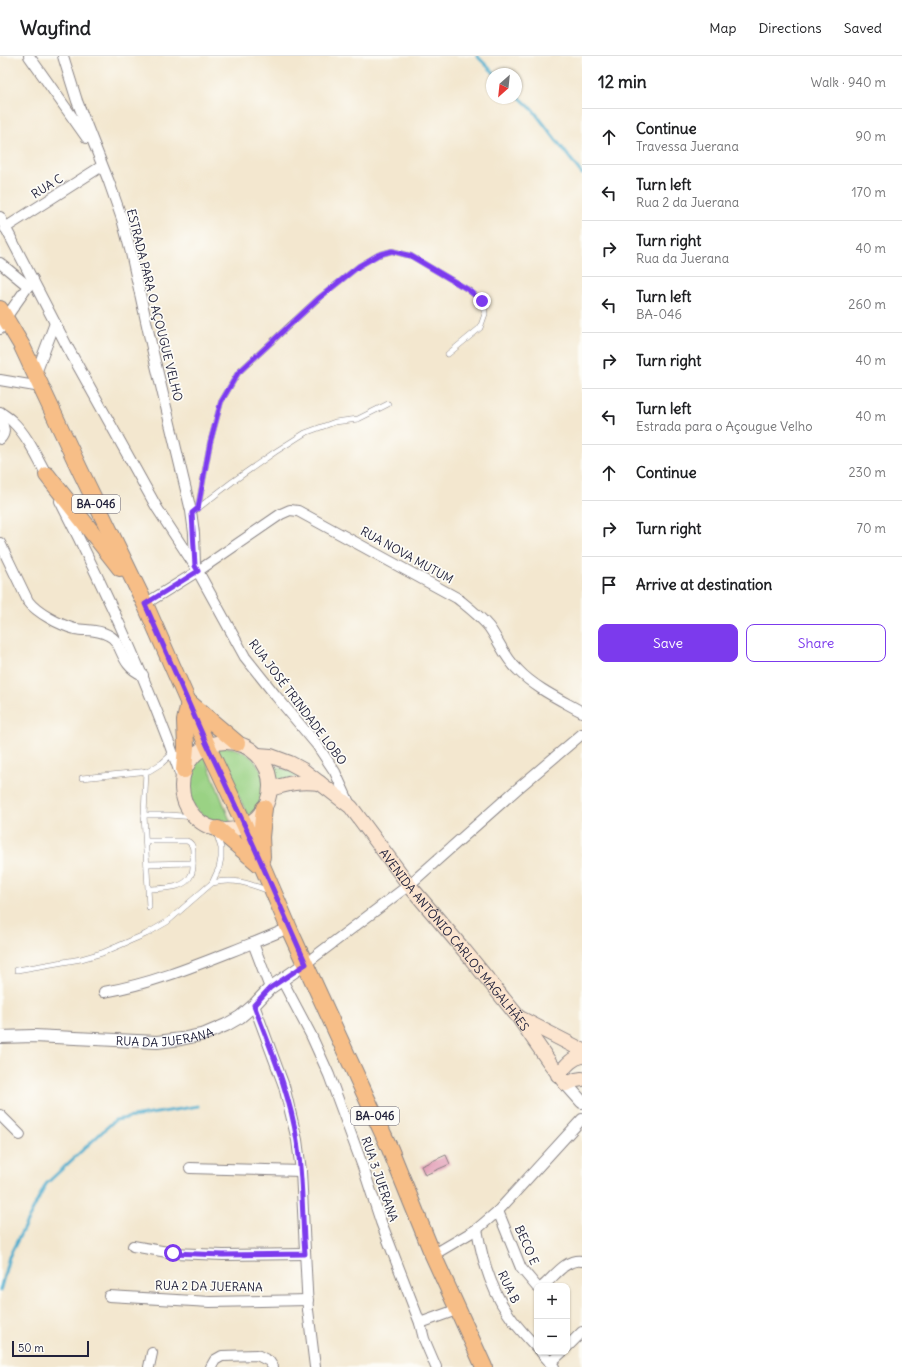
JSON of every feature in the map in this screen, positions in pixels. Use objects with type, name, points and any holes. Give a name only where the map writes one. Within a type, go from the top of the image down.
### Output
[{"type":"main road","name":"BA-046","points":[[2,319],[22,346],[145,604],[207,745],[245,826],[289,928],[390,1149],[433,1255],[459,1309],[484,1367]]},
{"type":"main road","points":[[47,475],[88,529],[137,588]]},
{"type":"main road","points":[[237,743],[189,702],[185,721],[186,747],[182,795],[187,807],[195,818],[216,829],[262,867]]},
{"type":"main road","points":[[183,774],[190,760],[197,752],[207,745],[222,741],[237,743],[248,747],[258,755],[265,765],[270,777],[270,789],[266,804],[258,817],[245,826],[232,830],[216,829]]},
{"type":"main road","name":"AVENIDA ANTÔNIO CARLOS MAGALHÃES","points":[[258,755],[280,758],[303,770],[351,807],[409,886],[464,950],[519,1018],[562,1080]]},
{"type":"main road","points":[[270,789],[291,783],[320,783]]},
{"type":"main road","points":[[262,867],[261,837],[264,808]]},
{"type":"main road","points":[[519,1018],[582,1050]]},
{"type":"main road","points":[[582,1056],[577,1057],[570,1062],[562,1080],[582,1078]]},
{"type":"street","points":[[29,56],[96,151]]},
{"type":"street","name":"ESTRADA PARA O AÇOUGUE VELHO","points":[[63,56],[76,101],[122,220],[131,253],[154,357],[195,511],[197,569]]},
{"type":"street","name":"RUA C","points":[[5,228],[102,166]]},
{"type":"street","name":"RUA JOSÉ TRINDADE LOBO","points":[[0,217],[30,283],[55,323],[157,508],[197,569],[246,657],[317,745],[336,772],[351,807]]},
{"type":"street","points":[[0,263],[30,283],[2,319]]},
{"type":"street","points":[[0,380],[38,381],[55,323]]},
{"type":"street","points":[[0,412],[13,421],[32,448],[47,475],[98,576],[143,675],[173,753],[183,774]]},
{"type":"street","points":[[0,418],[4,429],[4,434],[0,439]]},
{"type":"street","name":"RUA NOVA MUTUM","points":[[145,604],[281,514],[290,510],[298,511],[457,598],[470,608],[488,627],[518,670],[531,681],[582,712]]},
{"type":"street","points":[[0,543],[32,607],[74,629],[108,634],[117,644],[123,659],[129,667],[143,675]]},
{"type":"street","points":[[306,964],[409,886],[582,734]]},
{"type":"street","points":[[104,992],[149,983],[289,928]]},
{"type":"street","points":[[253,943],[270,988]]},
{"type":"street","name":"RUA DA JUERANA","points":[[0,1037],[34,1036],[157,1042],[206,1034],[240,1017],[270,988],[306,964]]},
{"type":"street","name":"RUA 3 JUERANA","points":[[282,980],[311,1035],[329,1075],[364,1167],[381,1222],[420,1323],[424,1339],[436,1367]]},
{"type":"street","points":[[254,1005],[284,1086],[297,1140],[301,1171],[308,1300],[315,1367]]},
{"type":"street","name":"AVENIDA ANTÔNIO CARLOS MAGALHÃES","points":[[562,1080],[582,1102]]},
{"type":"street","points":[[0,1114],[20,1135]]},
{"type":"street","points":[[433,1255],[477,1229],[498,1211],[582,1119]]},
{"type":"street","points":[[190,1168],[301,1171]]},
{"type":"street","name":"BECO E","points":[[498,1211],[521,1268],[534,1283]]},
{"type":"street","name":"RUA B","points":[[477,1229],[487,1272],[497,1294],[508,1314],[534,1344]]},
{"type":"street","points":[[133,1246],[173,1253],[223,1255],[305,1254]]},
{"type":"street","points":[[546,1283],[566,1265],[577,1261],[582,1262]]},
{"type":"street","name":"RUA 2 DA JUERANA","points":[[109,1296],[210,1302],[308,1300]]},
{"type":"street","points":[[420,1323],[459,1309]]},
{"type":"street","points":[[570,1344],[582,1332]]},
{"type":"street","points":[[149,1367],[152,1353]]},
{"type":"street","points":[[211,1367],[215,1360],[222,1356],[257,1355],[269,1361],[273,1367]]},
{"type":"street","points":[[544,1355],[552,1365],[560,1355]]},
{"type":"lane","points":[[195,511],[221,402],[238,373],[319,298],[359,266],[378,255],[392,251],[411,256],[467,289],[482,301],[485,314],[480,328],[448,354]]},
{"type":"lane","points":[[195,511],[232,482],[305,433],[335,422],[358,419],[388,404]]},
{"type":"lane","points":[[82,778],[146,771],[162,763],[173,753]]},
{"type":"lane","points":[[146,771],[144,815],[149,907]]},
{"type":"lane","points":[[144,815],[169,815],[195,818]]},
{"type":"lane","points":[[17,970],[81,959],[102,953],[146,934],[167,922],[212,883],[219,868],[221,853],[216,829]]},
{"type":"lane","points":[[146,841],[187,841],[193,846],[193,869],[190,878],[175,887],[148,889]]},
{"type":"lane","points":[[147,864],[193,863]]},
{"type":"lane","points":[[212,883],[224,880],[239,882],[256,886],[274,893]]},
{"type":"green space","points":[[216,748],[234,748],[246,754],[255,762],[261,772],[264,783],[263,795],[258,806],[248,816]]},
{"type":"green space","points":[[204,754],[231,823],[217,822],[205,817],[196,809],[190,799],[187,787],[189,776],[194,764]]},
{"type":"green space","points":[[271,764],[301,776],[276,782]]},
{"type":"building","points":[[446,1155],[450,1164],[425,1175],[421,1166]]},
{"type":"waterway","points":[[477,56],[489,68]]},
{"type":"waterway","points":[[522,100],[533,110],[582,174]]},
{"type":"waterway","points":[[0,1291],[9,1257],[46,1184],[115,1120],[198,1106]]},
{"type":"route","points":[[173,1253],[223,1255],[305,1254],[301,1171],[297,1140],[284,1086],[254,1005],[270,988],[306,964],[145,604],[198,571],[195,566],[192,513],[198,508],[210,443],[221,402],[238,373],[319,298],[359,266],[378,255],[392,251],[411,256],[467,289],[482,301]]}]
